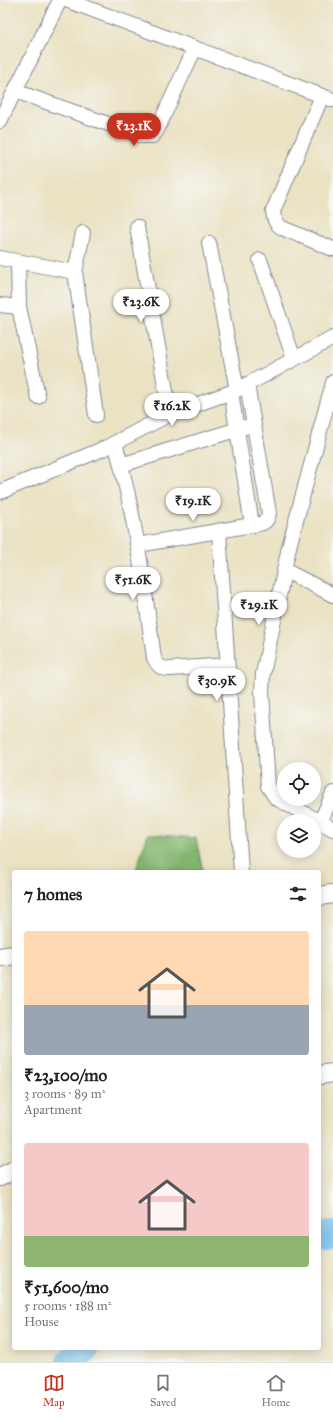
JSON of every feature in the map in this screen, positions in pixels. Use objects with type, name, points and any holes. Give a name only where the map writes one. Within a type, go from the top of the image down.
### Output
[{"type":"street","points":[[0,121],[60,0]]},
{"type":"street","points":[[66,0],[327,98],[273,211],[276,224],[282,228],[333,249]]},
{"type":"street","points":[[15,91],[142,136],[152,136],[156,132],[195,48]]},
{"type":"street","points":[[137,228],[170,414]]},
{"type":"street","points":[[83,233],[75,272],[96,415]]},
{"type":"street","points":[[138,545],[264,523],[268,519],[269,513],[253,424],[238,388],[210,243]]},
{"type":"street","points":[[0,258],[75,272]]},
{"type":"street","points":[[260,260],[294,359]]},
{"type":"street","points":[[18,262],[19,306],[38,397]]},
{"type":"street","points":[[0,305],[19,306]]},
{"type":"street","points":[[0,492],[115,443],[170,414],[238,388],[333,338]]},
{"type":"street","points":[[304,814],[276,798],[268,786],[262,692],[263,674],[284,570],[333,382]]},
{"type":"street","points":[[238,388],[237,429],[252,525]]},
{"type":"street","points":[[121,465],[253,424]]},
{"type":"street","points":[[115,443],[138,545],[154,658],[157,665],[163,669],[227,665]]},
{"type":"street","points":[[219,531],[241,870]]},
{"type":"street","points":[[284,570],[333,595]]},
{"type":"street","points":[[321,821],[333,793]]},
{"type":"street","points":[[321,823],[333,829]]},
{"type":"street","points":[[321,896],[333,894]]},
{"type":"street","points":[[0,957],[12,955]]},
{"type":"street","points":[[321,1075],[333,1073]]},
{"type":"street","points":[[0,1177],[12,1171]]},
{"type":"green space","points":[[148,834],[196,838],[203,870],[136,870]]},
{"type":"waterway","points":[[321,1236],[333,1235]]},
{"type":"waterway","points":[[70,1362],[84,1350]]}]
